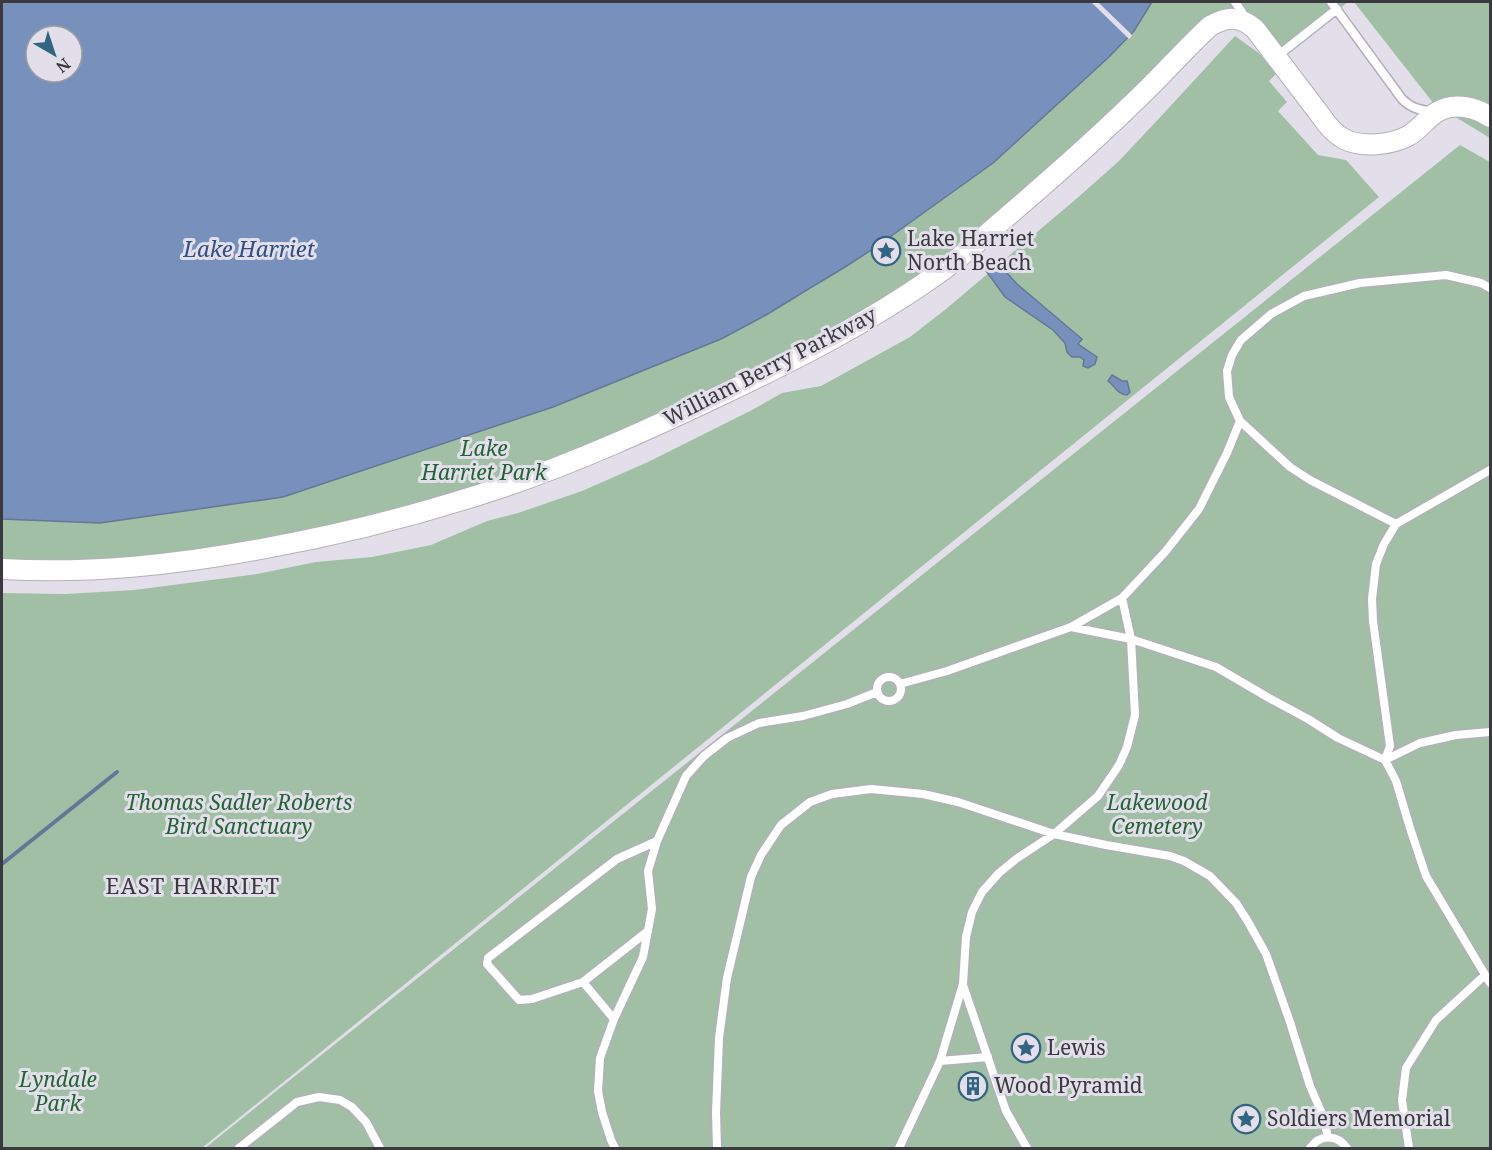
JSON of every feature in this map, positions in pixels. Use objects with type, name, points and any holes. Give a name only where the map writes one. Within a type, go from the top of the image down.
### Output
[{"type":"street","name":"William Berry Parkway","points":[[2,569],[60,572],[125,569],[204,560],[323,538],[419,513],[508,485],[655,426],[785,365],[876,315],[939,274],[1070,163],[1210,26],[1221,20],[1230,19],[1238,10],[1255,29],[1330,129],[1344,139],[1356,143],[1391,142],[1408,136],[1437,112]]},
{"type":"street","points":[[1437,112],[1460,107],[1471,108],[1491,117]]},
{"type":"lane","points":[[1331,2],[1408,106],[1437,112]]},
{"type":"lane","points":[[1276,57],[1337,9]]},
{"type":"lane","points":[[1396,524],[1310,480],[1290,467],[1240,421],[1229,397],[1227,371],[1232,355],[1241,340],[1271,314],[1304,296],[1360,283],[1446,274],[1481,283],[1491,288]]},
{"type":"lane","points":[[900,684],[947,671],[1071,627],[1122,598],[1165,552],[1199,509],[1240,421]]},
{"type":"lane","points":[[1385,760],[1390,746],[1373,621],[1372,599],[1376,564],[1384,543],[1396,524],[1491,470]]},
{"type":"lane","points":[[899,1149],[940,1061],[963,984],[966,937],[972,912],[982,892],[999,873],[1054,834],[1098,796],[1119,765],[1127,747],[1135,715],[1131,639],[1122,598]]},
{"type":"lane","points":[[1071,627],[1131,639],[1216,668],[1308,718],[1338,738],[1385,760],[1396,781],[1426,876],[1488,979],[1436,1020],[1406,1068],[1402,1100],[1408,1149]]},
{"type":"lane","points":[[883,678],[895,678],[900,684],[899,696],[892,701],[881,699],[877,692],[877,684],[883,678]]},
{"type":"lane","points":[[615,1149],[597,1091],[600,1058],[614,1019],[643,957],[652,909],[648,871],[657,841],[686,776],[704,756],[727,738],[759,723],[803,716],[847,704],[877,692]]},
{"type":"lane","points":[[1385,760],[1420,743],[1456,735],[1491,732]]},
{"type":"lane","points":[[717,1149],[719,1038],[727,978],[751,877],[761,855],[781,825],[810,802],[832,794],[871,789],[923,794],[958,802],[1054,834],[1170,856],[1210,876],[1247,920],[1266,954],[1323,1116],[1328,1137]]},
{"type":"lane","points":[[648,931],[583,982],[532,999],[519,1000],[487,964],[488,958],[617,859],[657,841]]},
{"type":"lane","points":[[583,982],[614,1019]]},
{"type":"lane","points":[[963,984],[1006,1111],[1028,1149]]},
{"type":"lane","points":[[940,1061],[988,1057]]},
{"type":"lane","points":[[238,1149],[297,1102],[319,1097],[340,1100],[352,1107],[366,1122],[380,1149]]},
{"type":"lane","points":[[1310,1149],[1317,1141],[1328,1137],[1338,1140],[1347,1149]]},
{"type":"green space","name":"Lake Harriet Park","points":[[1152,2],[1348,2],[1276,57],[1230,19],[1133,104],[876,315],[508,485],[204,560],[2,569],[2,519],[100,523],[721,339],[811,289],[876,247],[1063,98],[1134,31]]},
{"type":"green space","points":[[1354,2],[1490,2],[1490,138],[1434,104]]},
{"type":"green space","name":"Thomas Sadler Roberts Bird Sanctuary","points":[[1235,36],[1260,54],[1276,74],[1269,81],[1287,102],[1278,111],[1318,155],[1346,160],[1379,197],[202,1148],[2,1148],[2,593],[66,594],[134,590],[257,574],[316,562],[372,557],[431,545],[487,521],[582,491],[648,462],[782,393],[821,386],[910,337],[1075,200],[1119,161]]},
{"type":"green space","name":"Lakewood Cemetery","points":[[1460,145],[1490,162],[1490,1148],[205,1148]]},
{"type":"water","name":"Lake Harriet","points":[[2,2],[1152,2],[1134,31],[1109,57],[993,163],[876,247],[766,315],[721,339],[553,407],[283,497],[100,523],[2,519]]},
{"type":"water","points":[[997,262],[1017,284],[1082,339],[1078,344],[1097,357],[1095,364],[1088,368],[1083,366],[1084,360],[1080,357],[1072,357],[1067,352],[1065,343],[1053,330],[1005,297],[984,268]]},
{"type":"water","points":[[1112,375],[1122,381],[1127,381],[1130,392],[1127,395],[1119,392],[1108,381]]},
{"type":"pier","points":[[1091,2],[1098,2],[1132,35],[1131,37],[1129,39]]},
{"type":"waterway","points":[[2,864],[117,772]]},
{"type":"place","name":"Lake Harriet North Beach","points":[[886,251]]},
{"type":"place","name":"Lewis","points":[[1026,1048]]},
{"type":"place","name":"Wood Pyramid","points":[[973,1086]]},
{"type":"place","name":"Soldiers Memorial","points":[[1246,1119]]},
{"type":"district","name":"EAST HARRIET","points":[[193,886]]},
{"type":"park label","name":"Lyndale Park","points":[[58,1092]]}]
